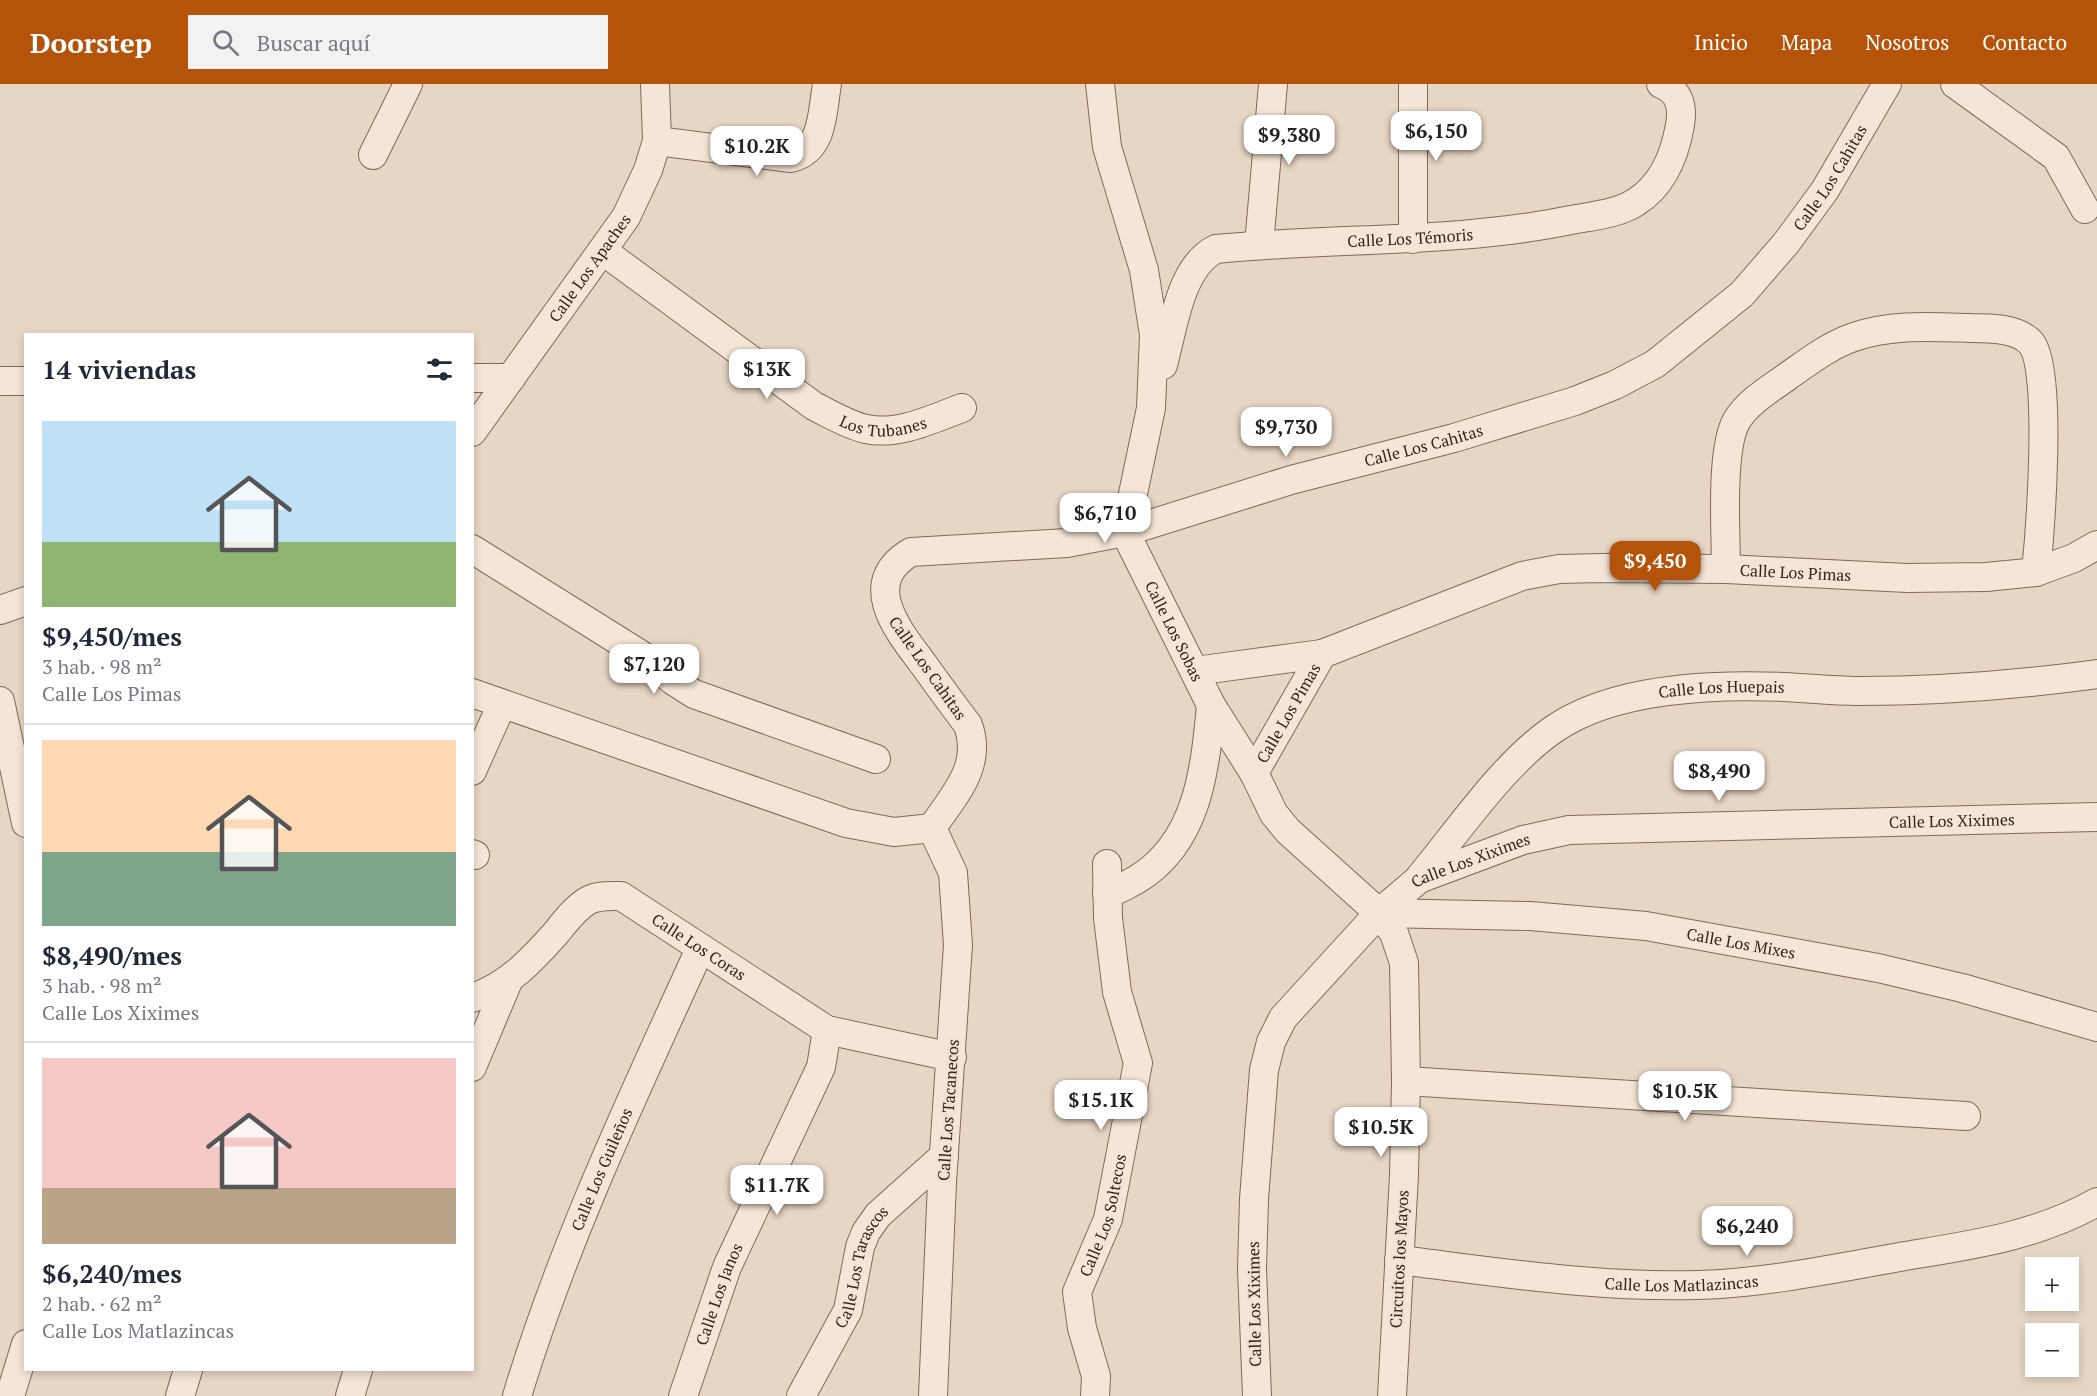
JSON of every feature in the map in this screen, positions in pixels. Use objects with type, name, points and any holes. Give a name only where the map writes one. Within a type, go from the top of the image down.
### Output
[{"type":"street","points":[[373,155],[408,84]]},
{"type":"street","name":"Calle Los Apaches","points":[[474,429],[603,251],[638,193],[657,141],[655,84]]},
{"type":"street","points":[[657,141],[791,158],[800,156],[815,143],[827,84]]},
{"type":"street","points":[[1100,84],[1107,147],[1137,244],[1150,302],[1154,335],[1151,408],[1125,532]]},
{"type":"street","points":[[1259,245],[1273,84]]},
{"type":"street","points":[[1413,84],[1413,239]]},
{"type":"street","name":"Calle Los Témoris","points":[[1151,408],[1188,276],[1194,265],[1204,255],[1216,249],[1259,245],[1413,239],[1517,231],[1611,212],[1637,202],[1660,178],[1674,153],[1682,112],[1680,101],[1674,91],[1661,84]]},
{"type":"street","name":"Calle Los Cahitas","points":[[932,828],[968,774],[973,757],[973,739],[968,725],[895,626],[887,607],[885,589],[898,560],[911,552],[1067,543],[1125,532],[1291,480],[1454,438],[1575,401],[1655,364],[1742,294],[1787,242],[1825,190],[1887,84]]},
{"type":"street","points":[[1955,84],[2056,157],[2085,209]]},
{"type":"street","name":"Los Tubanes","points":[[603,251],[814,406],[839,418],[865,429],[887,431],[919,424],[962,408]]},
{"type":"street","points":[[1726,568],[1729,443],[1735,422],[1746,408],[1815,357],[1853,337],[1908,326],[1987,328],[2016,333],[2031,343],[2040,365],[2042,392],[2041,522],[2036,572]]},
{"type":"street","points":[[474,378],[511,378]]},
{"type":"street","points":[[0,381],[24,381]]},
{"type":"street","name":"Calle Los Sobas","points":[[1125,532],[1211,705],[1254,773],[1263,797],[1288,831],[1379,913]]},
{"type":"street","name":"Calle Los Pimas","points":[[1195,671],[1322,654],[1522,576],[1559,569],[1726,568],[1907,578],[1986,577],[2036,572],[2074,558],[2097,545]]},
{"type":"street","points":[[474,550],[651,661],[672,680],[694,694],[876,759]]},
{"type":"street","points":[[0,610],[24,602]]},
{"type":"street","name":"Calle Los Pimas","points":[[1254,773],[1322,654]]},
{"type":"street","name":"Calle Los Huepais","points":[[1419,879],[1515,764],[1554,729],[1582,714],[1618,700],[1697,689],[1782,687],[1854,691],[1941,689],[2030,684],[2097,674]]},
{"type":"street","points":[[474,694],[846,823],[894,832],[932,828]]},
{"type":"street","points":[[0,701],[24,814]]},
{"type":"street","points":[[474,767],[502,704]]},
{"type":"street","points":[[1107,893],[1117,891],[1153,869],[1178,842],[1195,806],[1206,758],[1211,705]]},
{"type":"street","name":"Calle Los Xiximes","points":[[1257,1396],[1252,1269],[1254,1199],[1264,1070],[1271,1042],[1283,1018],[1379,913],[1419,879],[1523,840],[1569,830],[2097,818]]},
{"type":"street","name":"Calle Los Tacanecos","points":[[932,828],[953,873],[958,945],[944,1156],[933,1396]]},
{"type":"street","name":"Calle Los Soltecos","points":[[1095,1396],[1096,1376],[1082,1328],[1077,1292],[1108,1219],[1138,1063],[1117,992],[1107,893],[1107,864]]},
{"type":"street","name":"Calle Los Coras","points":[[474,997],[509,979],[532,960],[572,914],[589,900],[604,896],[621,896],[827,1030],[952,1058]]},
{"type":"street","name":"Calle Los Mixes","points":[[1379,913],[1530,916],[1646,926],[1878,968],[1962,988],[2097,1027]]},
{"type":"street","name":"Circuitos los Mayos","points":[[1379,913],[1394,933],[1404,963],[1406,1081],[1392,1396]]},
{"type":"street","name":"Calle Los Guileños","points":[[517,1396],[540,1320],[592,1188],[700,949]]},
{"type":"street","points":[[474,1063],[509,979]]},
{"type":"street","name":"Calle Los Janos","points":[[683,1396],[727,1267],[821,1067],[827,1030]]},
{"type":"street","points":[[1406,1081],[1966,1116]]},
{"type":"street","name":"Calle Los Tarascos","points":[[801,1396],[848,1311],[860,1247],[866,1232],[878,1215],[944,1156]]},
{"type":"street","name":"Calle Los Matlazincas","points":[[1399,1260],[1614,1285],[1700,1285],[1782,1277],[1982,1243],[2033,1231],[2097,1202]]},
{"type":"street","points":[[10,1396],[24,1350]]},
{"type":"street","points":[[180,1396],[188,1371]]},
{"type":"street","points":[[350,1396],[358,1371]]}]
